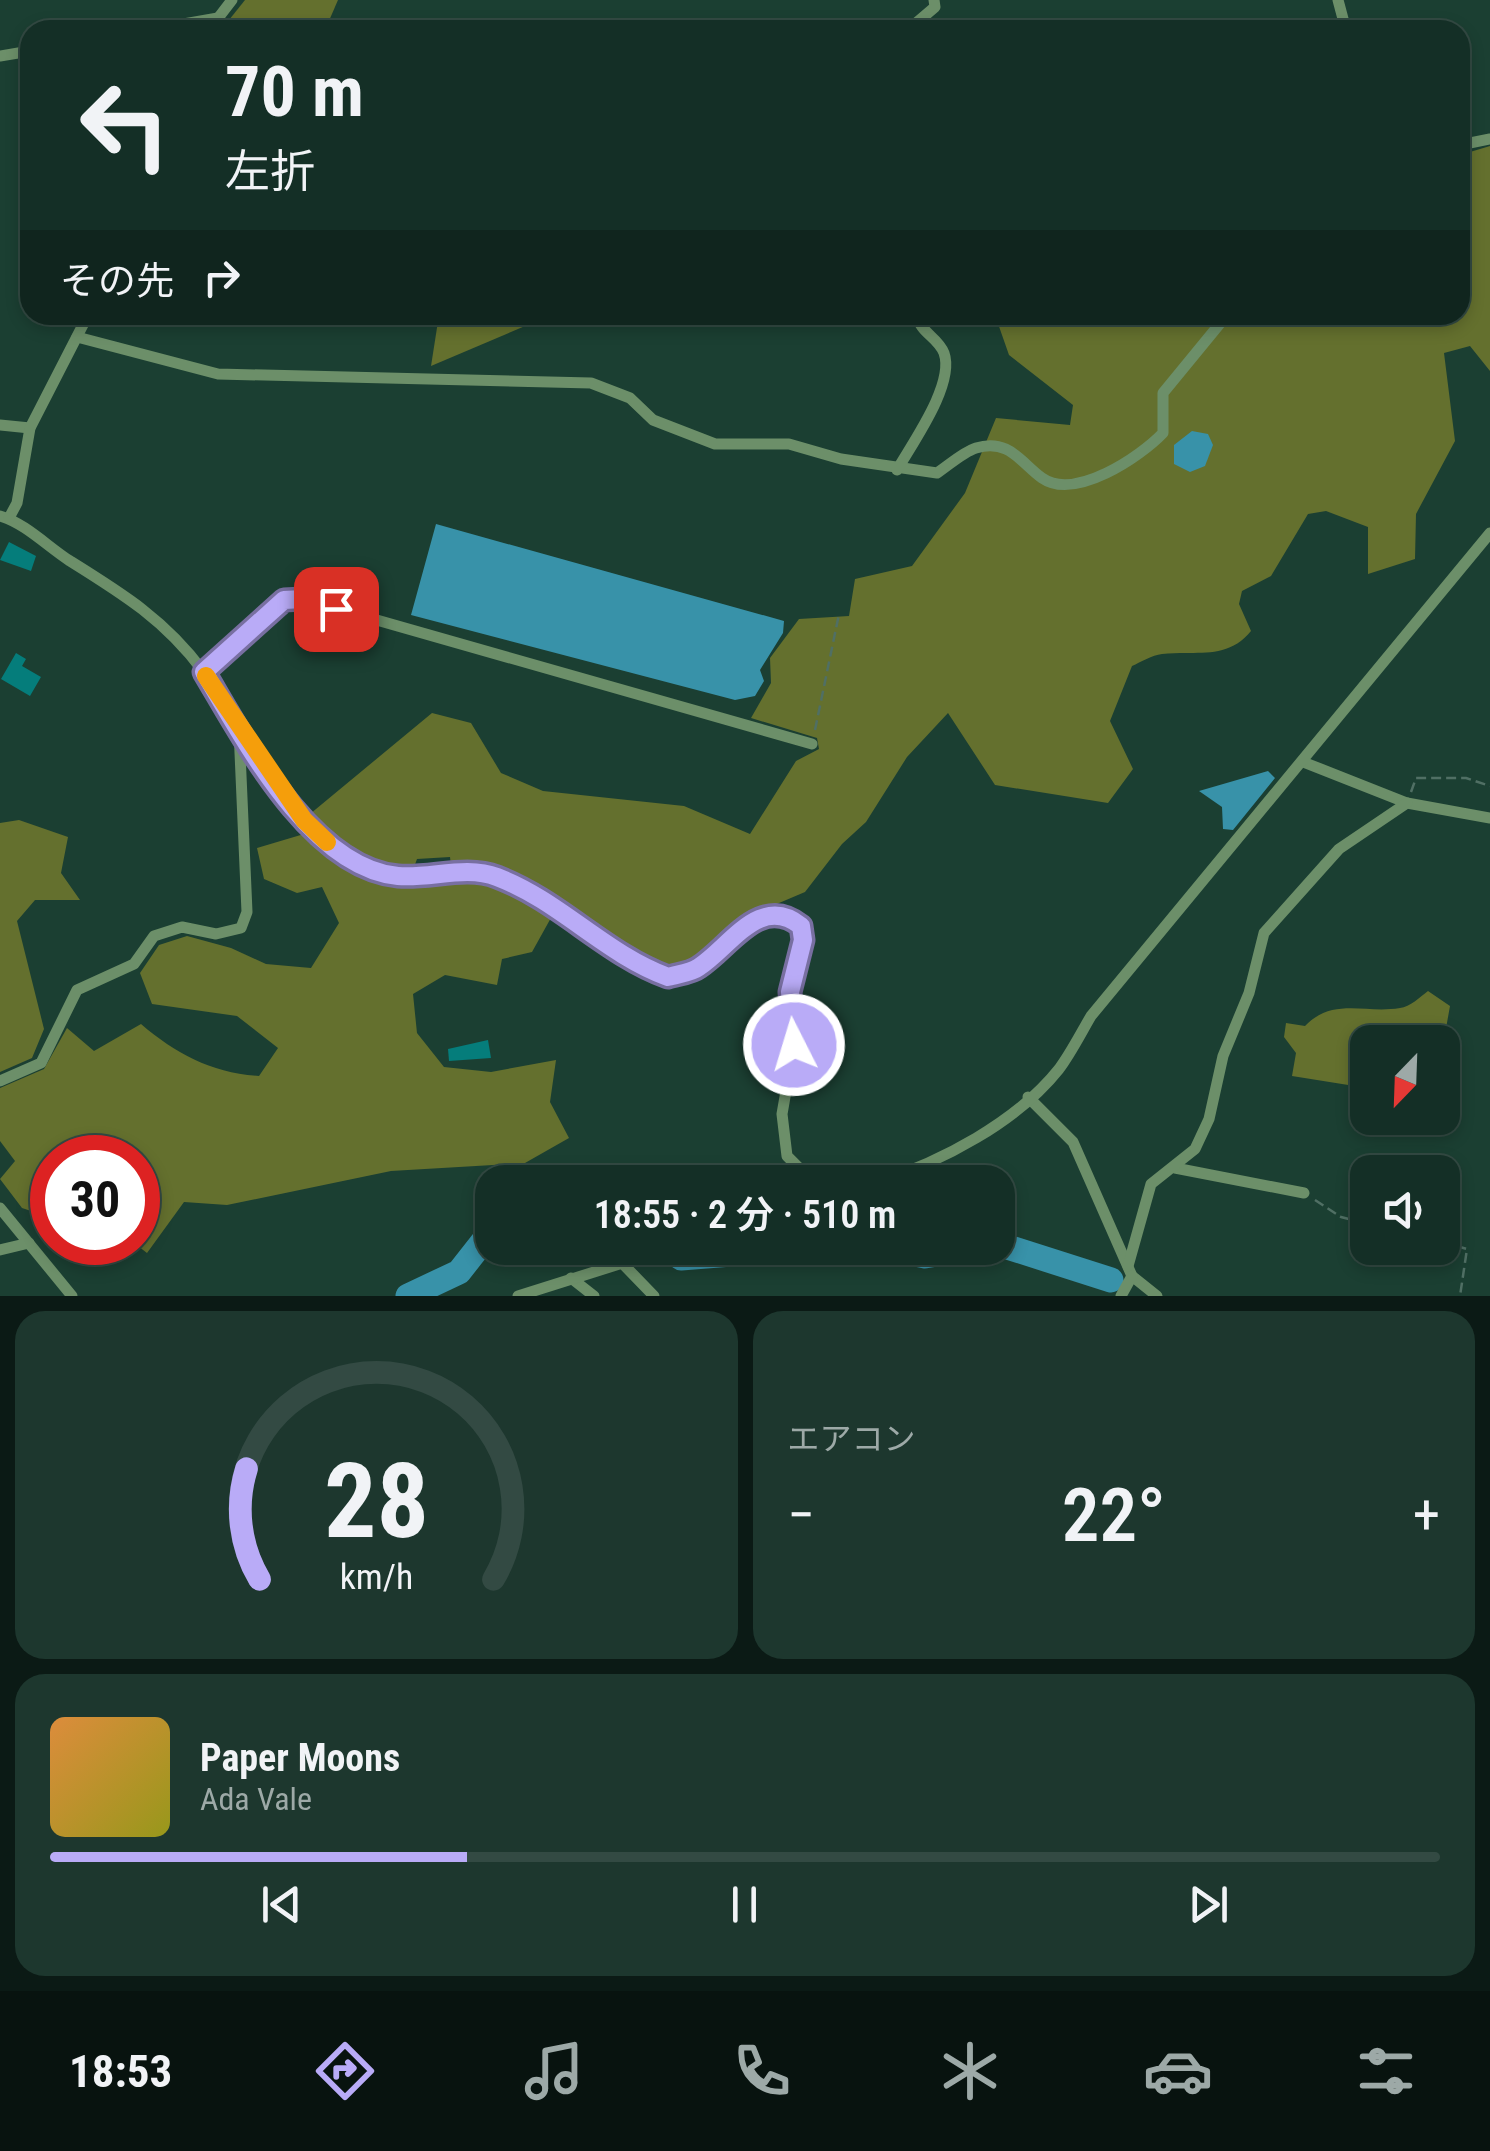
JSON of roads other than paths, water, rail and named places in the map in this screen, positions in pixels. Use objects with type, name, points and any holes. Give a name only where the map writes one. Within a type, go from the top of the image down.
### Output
[{"type":"street","points":[[206,20],[218,18],[232,0]]},
{"type":"street","points":[[920,20],[935,7],[934,0]]},
{"type":"street","points":[[83,325],[30,428],[17,503],[4,517],[152,613],[204,672],[238,730],[304,820],[340,854],[364,868],[398,876],[492,874],[530,891],[616,951],[668,977],[698,969],[746,924],[769,916],[790,917],[801,926],[803,940],[790,992],[794,1045],[782,1114],[787,1156],[796,1165]]},
{"type":"street","points":[[897,470],[948,372],[943,350],[919,325]]},
{"type":"street","points":[[77,337],[218,374],[591,383],[630,398],[653,420],[715,444],[788,444],[897,470],[937,473],[976,448],[1000,448],[1020,454],[1043,479],[1070,486],[1142,456],[1163,433],[1163,393],[1219,325]]},
{"type":"street","points":[[0,424],[30,428]]},
{"type":"street","points":[[928,1165],[974,1141],[1058,1070],[1092,1016],[1490,532]]},
{"type":"street","points":[[204,672],[284,600],[303,599],[812,744]]},
{"type":"street","points":[[0,1082],[41,1063],[77,990],[134,964],[154,936],[182,926],[216,934],[241,928],[247,912],[238,730]]},
{"type":"street","points":[[1303,762],[1407,802],[1490,818]]},
{"type":"street","points":[[1121,1296],[1151,1184],[1195,1149],[1208,1120],[1222,1056],[1249,993],[1255,954],[1264,933],[1339,850],[1407,802]]},
{"type":"street","points":[[1028,1097],[1073,1142],[1130,1271],[1158,1296]]},
{"type":"street","points":[[1175,1168],[1304,1193]]},
{"type":"street","points":[[0,1208],[72,1296]]},
{"type":"street","points":[[0,1250],[28,1243]]},
{"type":"street","points":[[518,1296],[612,1265]]},
{"type":"street","points":[[625,1265],[654,1296]]},
{"type":"street","points":[[571,1278],[594,1296]]},
{"type":"water","points":[[1192,431],[1208,434],[1213,445],[1205,466],[1190,472],[1174,464],[1174,445]]},
{"type":"water","points":[[436,524],[784,621],[783,633],[760,670],[764,681],[755,696],[735,700],[411,615]]},
{"type":"water","points":[[1268,771],[1275,778],[1233,830],[1223,829],[1222,807],[1199,791]]},
{"type":"waterway","points":[[1015,1249],[1111,1280]]},
{"type":"waterway","points":[[408,1296],[459,1272],[475,1252]]}]
